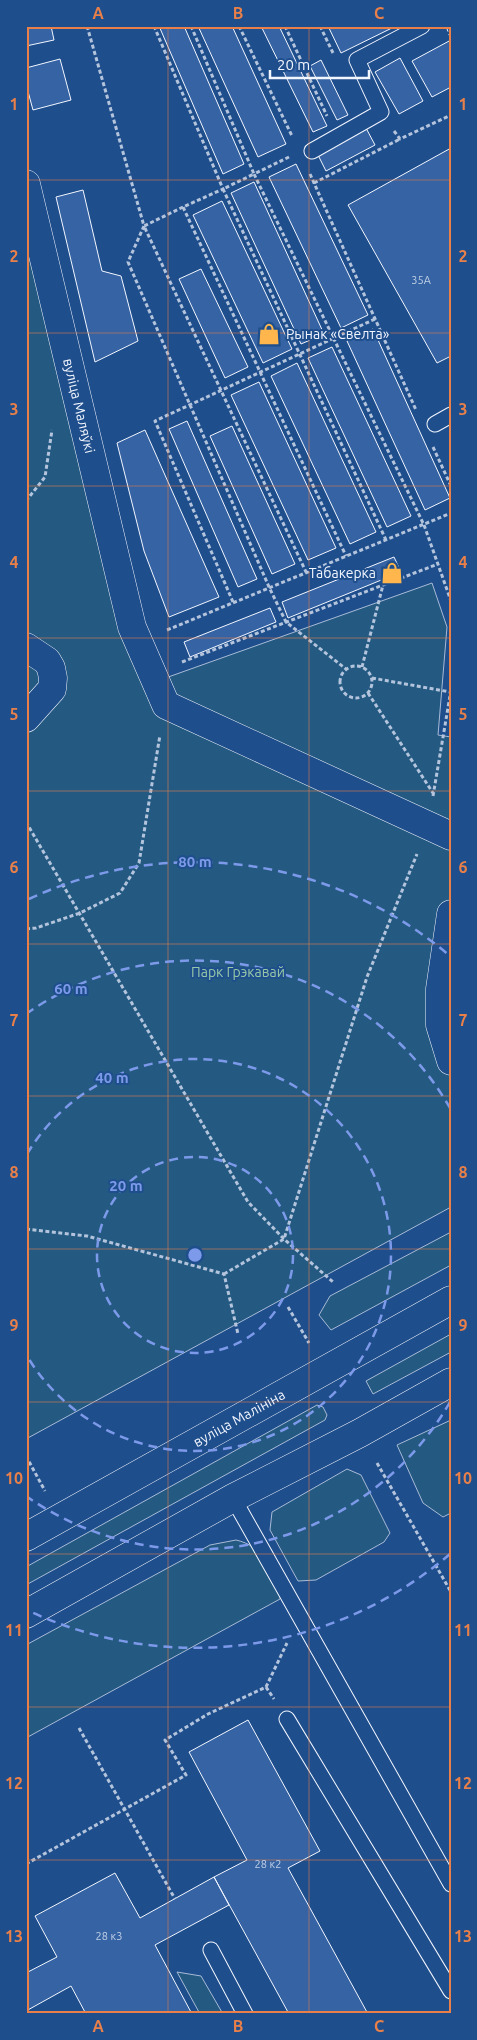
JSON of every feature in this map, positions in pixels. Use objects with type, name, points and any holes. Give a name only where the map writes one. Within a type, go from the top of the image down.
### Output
[{"type":"street","name":"вуліца Маляўкі","points":[[26,184],[132,627],[166,705]]},
{"type":"street","points":[[26,647],[47,661],[53,678],[52,689],[26,718]]},
{"type":"street","points":[[166,705],[439,831]]},
{"type":"street","points":[[451,914],[440,989],[440,1025],[451,1061]]},
{"type":"street","name":"вуліца Малініна","points":[[26,1537],[451,1300]]},
{"type":"street","points":[[26,1614],[233,1498],[360,1433],[451,1382]]},
{"type":"lane","points":[[312,151],[381,112],[357,60],[422,26]]},
{"type":"lane","points":[[435,424],[451,415]]},
{"type":"lane","points":[[233,1498],[451,1884]]},
{"type":"lane","points":[[287,1719],[451,1991]]},
{"type":"lane","points":[[210,1950],[245,2014]]},
{"type":"path","points":[[87,26],[144,226],[306,572]]},
{"type":"path","points":[[154,26],[223,189],[386,540]]},
{"type":"path","points":[[191,26],[254,174],[424,525],[451,601]]},
{"type":"path","points":[[239,26],[296,143]]},
{"type":"path","points":[[285,26],[337,137]]},
{"type":"path","points":[[381,112],[400,139]]},
{"type":"path","points":[[314,183],[451,115]]},
{"type":"path","points":[[292,156],[144,226],[128,262],[269,587],[286,622],[346,669]]},
{"type":"path","points":[[307,167],[419,416]]},
{"type":"path","points":[[183,207],[346,556]]},
{"type":"path","points":[[233,602],[155,421],[375,319]]},
{"type":"path","points":[[26,501],[45,477],[52,429]]},
{"type":"path","points":[[431,442],[451,486]]},
{"type":"path","points":[[165,631],[451,514]]},
{"type":"path","points":[[152,673],[438,564]]},
{"type":"path","points":[[362,667],[384,585]]},
{"type":"path","points":[[362,667],[366,669],[372,678],[372,684],[368,693],[359,698],[353,698],[344,693],[340,678],[346,669],[362,667]]},
{"type":"path","points":[[26,1230],[87,1236],[224,1274],[284,1239],[366,977],[439,831],[434,794],[451,692],[372,678]]},
{"type":"path","points":[[368,693],[434,794]]},
{"type":"path","points":[[26,929],[36,928],[80,913],[120,893],[139,863],[166,705]]},
{"type":"path","points":[[26,822],[248,1202],[284,1239],[333,1282]]},
{"type":"path","points":[[224,1274],[238,1334]]},
{"type":"path","points":[[288,1307],[309,1343]]},
{"type":"path","points":[[26,1456],[60,1518]]},
{"type":"path","points":[[377,1463],[451,1592]]},
{"type":"path","points":[[26,1864],[186,1775],[165,1740],[208,1714],[266,1687],[286,1648],[296,1612]]},
{"type":"path","points":[[79,1728],[174,1899]]},
{"type":"path","points":[[26,1966],[29,1971]]},
{"type":"green space","name":"Парк Грэкавай","points":[[26,202],[157,681],[432,583],[447,627],[438,735],[451,737],[451,1207],[26,1439]]},
{"type":"green space","points":[[451,1232],[451,1265],[331,1330],[319,1315],[330,1296]]},
{"type":"green space","points":[[451,1334],[451,1352],[373,1394],[366,1381]]},
{"type":"green space","points":[[317,1405],[323,1407],[327,1415],[325,1420],[26,1585],[26,1567]]},
{"type":"green space","points":[[451,1420],[451,1513],[443,1517],[423,1503],[397,1445]]},
{"type":"green space","points":[[347,1469],[361,1475],[390,1533],[384,1542],[316,1580],[298,1581],[270,1530],[272,1512]]},
{"type":"green space","points":[[236,1540],[253,1547],[264,1558],[282,1589],[280,1599],[26,1738],[26,1645],[210,1545]]},
{"type":"green space","points":[[177,1972],[201,1976],[223,2014],[200,2014]]},
{"type":"building","points":[[26,26],[51,26],[54,40],[26,46]]},
{"type":"building","points":[[159,26],[184,26],[244,164],[223,174]]},
{"type":"building","points":[[198,26],[232,26],[286,144],[258,157]]},
{"type":"building","points":[[261,26],[279,26],[327,126],[313,132]]},
{"type":"building","points":[[328,26],[396,26],[341,53]]},
{"type":"building","points":[[451,40],[451,87],[432,97],[412,61]]},
{"type":"building","points":[[400,58],[423,101],[399,114],[375,72]]},
{"type":"building","points":[[60,59],[71,100],[33,110],[26,84],[26,68]]},
{"type":"building","points":[[321,60],[348,115],[337,120],[310,66]]},
{"type":"building","points":[[366,128],[375,145],[326,171],[317,153]]},
{"type":"building","points":[[451,148],[451,356],[437,363],[348,205]]},
{"type":"building","points":[[296,164],[368,315],[341,328],[269,177]]},
{"type":"building","points":[[254,182],[324,334],[301,344],[231,193]]},
{"type":"building","points":[[83,190],[102,271],[121,276],[138,341],[95,362],[56,197]]},
{"type":"building","points":[[222,201],[292,349],[263,363],[193,215]]},
{"type":"building","points":[[201,269],[248,367],[225,378],[179,279]]},
{"type":"building","points":[[373,329],[450,498],[425,510],[347,341]]},
{"type":"building","points":[[332,347],[411,516],[387,527],[308,358]]},
{"type":"building","points":[[297,363],[376,532],[350,544],[271,376]]},
{"type":"building","points":[[259,382],[336,548],[308,560],[231,395]]},
{"type":"building","points":[[187,421],[257,579],[238,587],[169,429]]},
{"type":"building","points":[[232,426],[295,564],[272,574],[210,436]]},
{"type":"building","points":[[145,430],[219,597],[169,617],[144,551],[117,443]]},
{"type":"building","points":[[394,557],[401,572],[288,618],[282,602]]},
{"type":"building","points":[[270,608],[276,622],[190,657],[184,642]]},
{"type":"building","points":[[248,1720],[320,1851],[288,1868],[368,2014],[289,2014],[214,1877],[247,1860],[189,1752]]},
{"type":"building","points":[[115,1873],[140,1918],[214,1877],[229,1905],[155,1945],[192,2014],[86,2014],[71,1986],[26,2011],[26,1973],[57,1957],[35,1916]]},
{"type":"fence","points":[[446,26],[451,40]]},
{"type":"place","name":"Рынак «Свелта»","points":[[269,334]]},
{"type":"place","name":"Табакерка","points":[[392,573]]}]
